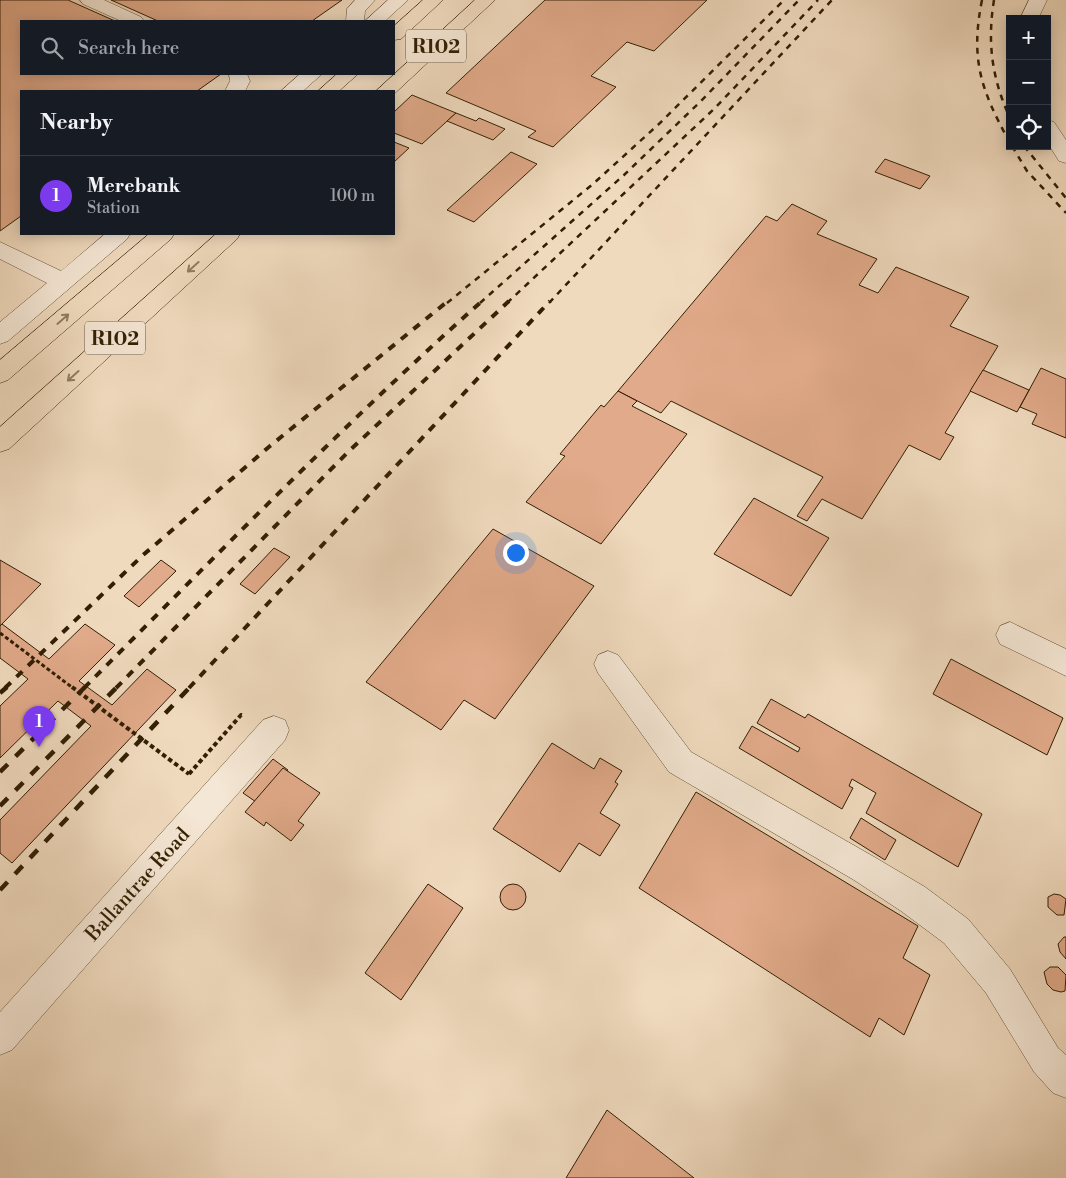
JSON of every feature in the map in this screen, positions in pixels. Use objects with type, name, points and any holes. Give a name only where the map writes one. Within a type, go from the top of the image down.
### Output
[{"type":"main road","name":"R102","points":[[395,34],[434,0]]},
{"type":"main road","name":"R102","points":[[387,90],[486,0]]},
{"type":"main road","points":[[329,90],[347,75]]},
{"type":"main road","name":"R102","points":[[0,442],[228,235]]},
{"type":"main road","name":"R102","points":[[0,374],[157,238]]},
{"type":"lane","points":[[89,0],[133,20]]},
{"type":"lane","points":[[355,20],[356,9],[366,0]]},
{"type":"lane","points":[[375,20],[399,0]]},
{"type":"lane","points":[[1031,15],[1038,0]]},
{"type":"lane","points":[[236,90],[240,81],[238,75]]},
{"type":"lane","points":[[292,90],[311,75]]},
{"type":"lane","points":[[1051,132],[1066,156]]},
{"type":"lane","points":[[34,345],[2,333],[118,235]]},
{"type":"lane","points":[[128,235],[157,238]]},
{"type":"lane","points":[[0,250],[62,281]]},
{"type":"lane","points":[[1010,635],[1066,663]]},
{"type":"lane","points":[[608,664],[680,762],[914,899],[956,931],[998,981],[1046,1060],[1066,1080]]},
{"type":"lane","name":"Ballantrae Road","points":[[0,1038],[274,730]]},
{"type":"path","points":[[0,634],[189,774]]},
{"type":"building","points":[[0,0],[68,0],[113,20],[20,20],[20,75],[220,75],[198,90],[20,90],[20,217],[0,231]]},
{"type":"building","points":[[111,0],[342,0],[313,20],[156,20]]},
{"type":"building","points":[[545,0],[707,0],[654,51],[627,42],[591,76],[616,87],[553,147],[528,137],[536,131],[446,93]]},
{"type":"building","points":[[412,95],[456,113],[422,144],[395,133],[395,111]]},
{"type":"building","points":[[456,113],[476,121],[479,118],[505,129],[493,140],[447,121]]},
{"type":"building","points":[[395,142],[409,148],[395,161]]},
{"type":"building","points":[[511,152],[537,164],[474,222],[447,210]]},
{"type":"building","points":[[885,159],[930,176],[920,189],[875,172]]},
{"type":"building","points":[[792,204],[827,221],[817,234],[877,259],[859,285],[878,293],[896,267],[969,297],[950,326],[998,346],[945,433],[954,437],[940,460],[909,445],[862,519],[822,499],[807,521],[797,516],[823,477],[671,401],[661,413],[618,391],[766,216],[777,221]]},
{"type":"building","points":[[1041,368],[1066,379],[1066,438],[1032,424],[1037,414],[1020,407]]},
{"type":"building","points":[[983,370],[1029,390],[1017,412],[970,391]]},
{"type":"building","points":[[618,391],[637,401],[632,406],[687,434],[601,544],[526,502],[565,456],[560,454],[601,405],[604,407]]},
{"type":"building","points":[[754,498],[829,538],[791,596],[714,554]]},
{"type":"building","points":[[493,529],[594,586],[495,719],[464,700],[441,730],[366,682]]},
{"type":"building","points":[[274,548],[290,557],[255,594],[240,584]]},
{"type":"building","points":[[0,560],[41,584],[0,626]]},
{"type":"building","points":[[161,560],[176,571],[139,607],[124,596]]},
{"type":"building","points":[[2,624],[49,659],[85,624],[115,645],[79,681],[112,705],[147,669],[176,690],[12,863],[0,853],[0,820],[91,726],[58,701],[0,758],[0,706],[28,679],[0,658],[0,626]]},
{"type":"building","points":[[951,659],[1063,718],[1047,755],[933,694]]},
{"type":"building","points":[[771,699],[805,718],[808,714],[982,814],[958,867],[866,813],[876,793],[852,779],[849,786],[853,788],[842,809],[739,748],[752,726],[798,752],[800,748],[757,723]]},
{"type":"building","points":[[552,743],[594,769],[600,758],[622,771],[615,782],[618,784],[600,813],[620,825],[600,856],[579,843],[560,872],[493,829]]},
{"type":"building","points":[[273,759],[288,770],[259,804],[243,793]]},
{"type":"building","points":[[283,768],[320,793],[298,821],[304,825],[291,841],[266,822],[264,826],[245,812]]},
{"type":"building","points":[[696,792],[918,926],[903,958],[930,975],[904,1035],[879,1018],[870,1037],[639,888]]},
{"type":"building","points":[[861,818],[896,840],[885,860],[850,838]]},
{"type":"building","points":[[428,884],[463,908],[401,1000],[365,973]]},
{"type":"building","points":[[513,884],[522,888],[526,897],[522,906],[513,910],[504,906],[500,897],[504,888]]},
{"type":"building","points":[[1054,894],[1066,899],[1064,915],[1057,915],[1048,907],[1048,897]]},
{"type":"building","points":[[1066,937],[1066,959],[1060,952],[1058,944]]},
{"type":"building","points":[[1050,967],[1058,967],[1066,975],[1065,991],[1053,990],[1047,984],[1044,972]]},
{"type":"building","points":[[607,1110],[694,1178],[566,1178]]},
{"type":"railway","points":[[447,303],[593,184],[660,123],[784,0]]},
{"type":"railway","points":[[480,303],[624,175],[701,101],[799,0]]},
{"type":"railway","points":[[507,303],[714,109],[818,0]]},
{"type":"railway","points":[[549,303],[832,0]]},
{"type":"railway","points":[[982,0],[977,40],[978,58],[985,90],[1006,135]]},
{"type":"railway","points":[[994,0],[991,46],[995,75],[1006,108]]},
{"type":"railway","points":[[1014,150],[1027,171],[1066,213]]},
{"type":"railway","points":[[1027,150],[1066,198]]},
{"type":"railway","points":[[5,688],[142,556],[270,446],[448,301]]},
{"type":"railway","points":[[84,688],[330,443],[482,301]]},
{"type":"railway","points":[[116,688],[348,452],[509,301]]},
{"type":"railway","points":[[189,688],[550,301]]},
{"type":"railway","points":[[0,693],[7,687]]},
{"type":"railway","points":[[0,806],[117,687]]},
{"type":"railway","points":[[0,890],[190,687]]},
{"type":"railway","points":[[0,772],[84,688]]},
{"type":"place","name":"Merebank","points":[[39,747]]}]
